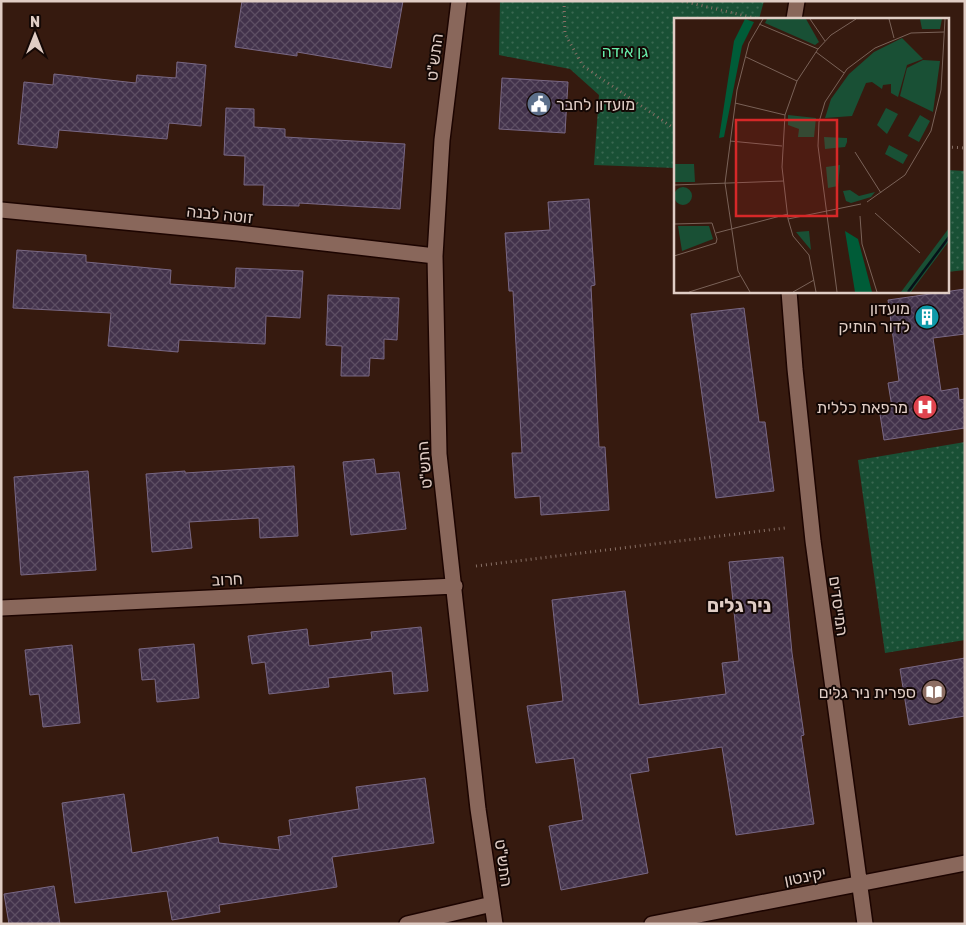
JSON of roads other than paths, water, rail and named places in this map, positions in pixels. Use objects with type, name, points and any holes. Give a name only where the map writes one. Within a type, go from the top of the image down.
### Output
[{"type":"street","name":"התש\"ט","points":[[459,1],[442,140],[436,256],[440,454],[478,809],[495,924]]},
{"type":"street","points":[[794,18],[798,1]]},
{"type":"street","name":"זוטה לבנה","points":[[1,210],[238,233],[436,256]]},
{"type":"street","name":"המייסדים","points":[[789,292],[811,525],[864,924]]},
{"type":"street","name":"חרוב","points":[[1,608],[455,586]]},
{"type":"street","name":"יקינטון","points":[[652,924],[965,863]]},
{"type":"street","points":[[407,924],[492,904]]},
{"type":"place","name":"מועדון לחבר","points":[[539,104]]},
{"type":"place","name":"מועדון לדור הותיק","points":[[927,317]]},
{"type":"place","name":"מרפאת כללית","points":[[925,407]]},
{"type":"place","name":"ספרית ניר גלים","points":[[934,692]]},
{"type":"district","name":"ניר גלים","points":[[739,605]]},
{"type":"park label","name":"גן אידה","points":[[625,51]]}]
